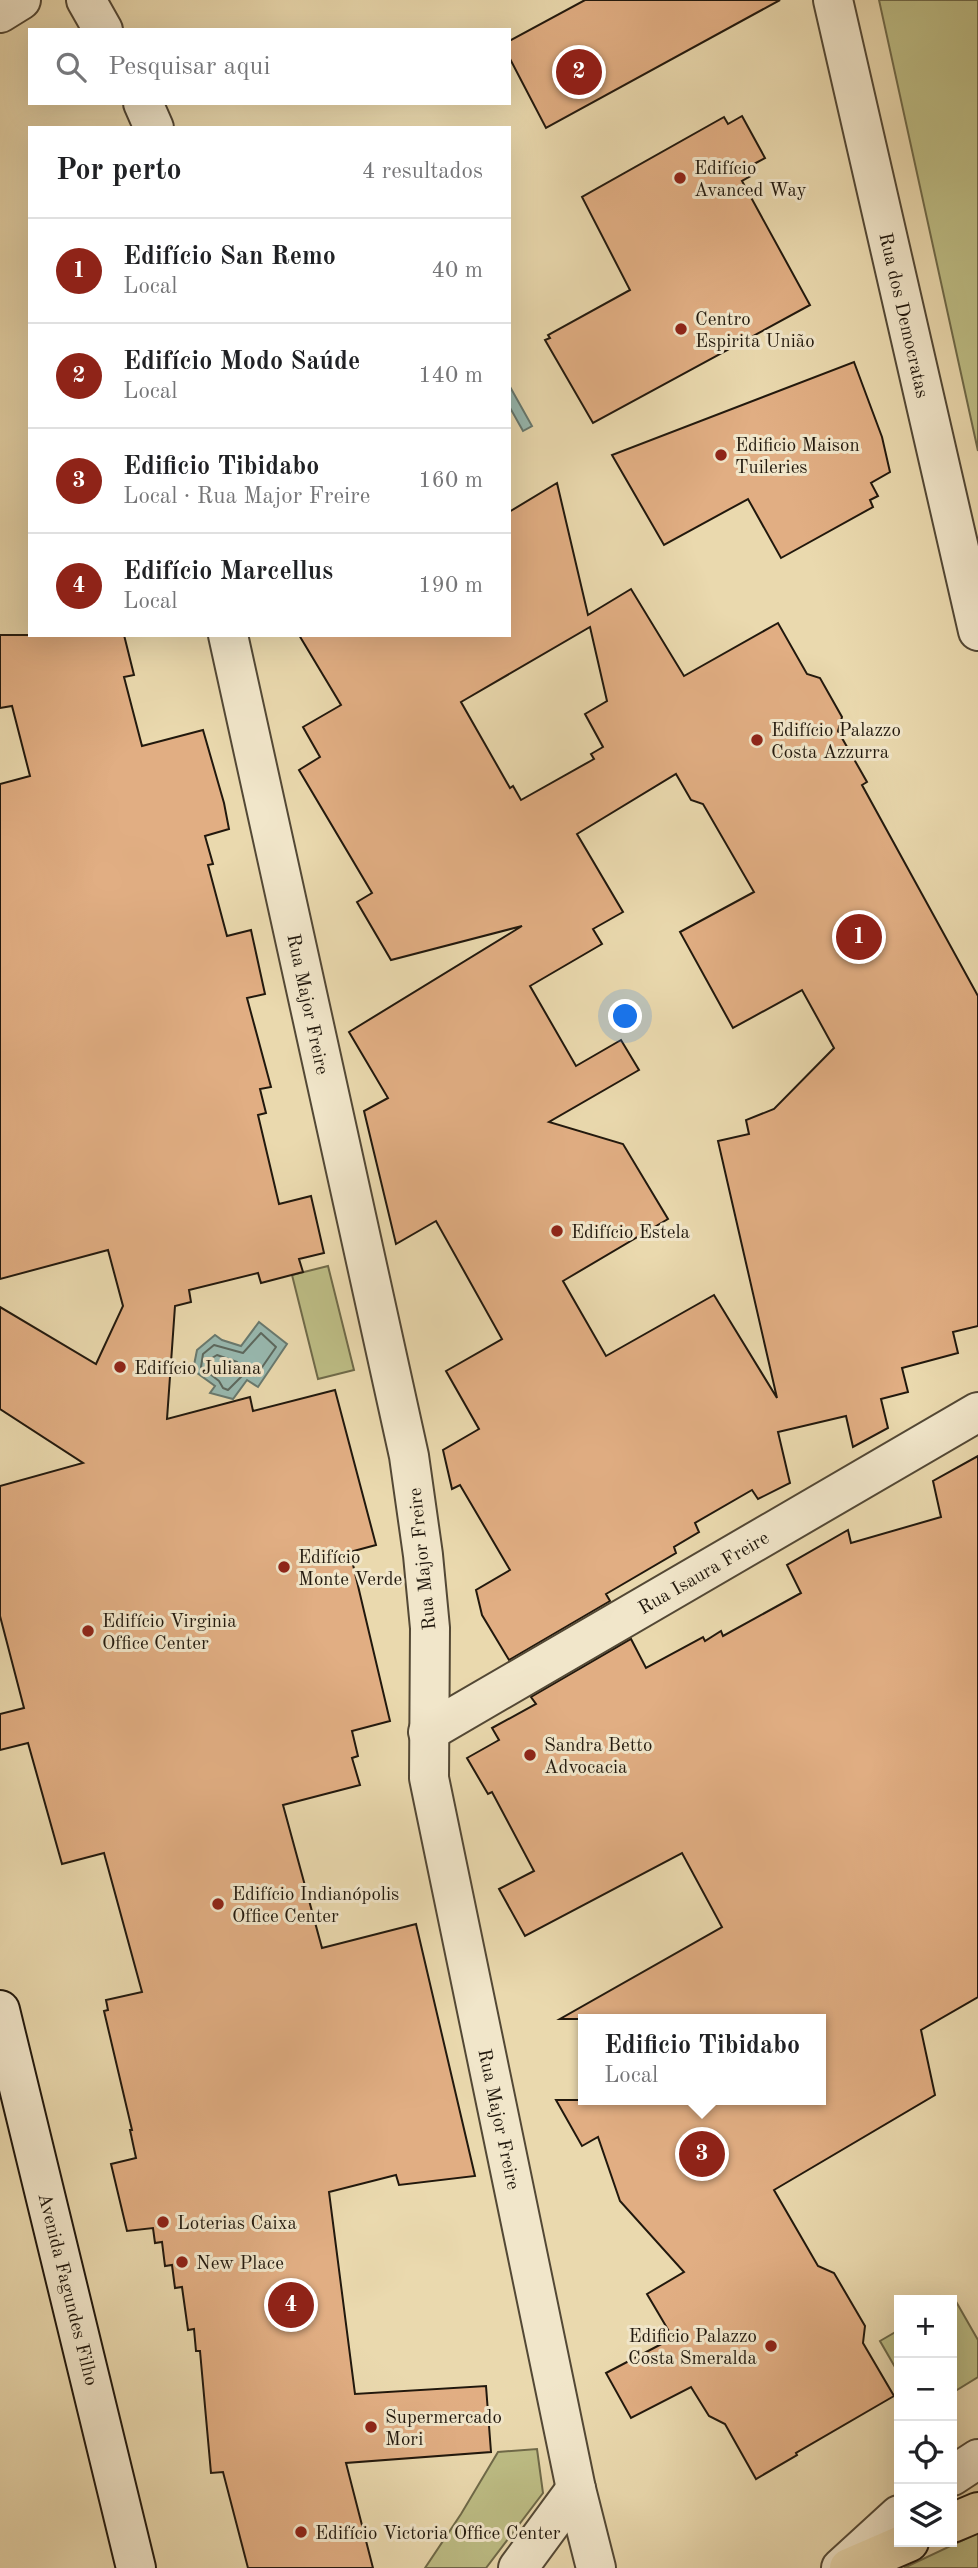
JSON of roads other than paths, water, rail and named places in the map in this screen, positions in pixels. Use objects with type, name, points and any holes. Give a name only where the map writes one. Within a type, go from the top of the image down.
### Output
[{"type":"main road","points":[[957,2521],[978,2512]]},
{"type":"main road","points":[[849,2568],[897,2547]]},
{"type":"street","points":[[0,13],[21,0]]},
{"type":"street","points":[[86,0],[102,28]]},
{"type":"street","name":"Rua dos Democratas","points":[[833,0],[978,631]]},
{"type":"street","points":[[144,105],[153,126]]},
{"type":"street","name":"Rua Major Freire","points":[[228,637],[409,1456],[430,1628],[429,1777],[576,2489],[596,2568]]},
{"type":"street","name":"Rua Isaura Freire","points":[[428,1732],[978,1412]]},
{"type":"street","name":"Avenida Fagundes Filho","points":[[0,2010],[12,2102],[136,2568]]},
{"type":"street","points":[[957,2473],[978,2459]]},
{"type":"street","points":[[518,2568],[576,2489]]},
{"type":"street","points":[[841,2568],[894,2520]]},
{"type":"water","points":[[511,389],[532,426],[523,431],[511,410]]},
{"type":"water","points":[[259,1322],[287,1344],[258,1387],[247,1380],[233,1399],[210,1393],[215,1386],[193,1370],[197,1350],[215,1335],[241,1346]]},
{"type":"place","name":"Edifício Modo Saúde","points":[[579,72]]},
{"type":"place","name":"Edifício Avanced Way","points":[[680,178]]},
{"type":"place","name":"Centro Espirita União","points":[[681,329]]},
{"type":"place","name":"Edificio Maison Tuileries","points":[[721,455]]},
{"type":"place","name":"Edifício Palazzo Costa Azzurra","points":[[757,740]]},
{"type":"place","name":"Edifício San Remo","points":[[859,937]]},
{"type":"place","name":"Edifício Estela","points":[[557,1231]]},
{"type":"place","name":"Edifício Juliana","points":[[120,1367]]},
{"type":"place","name":"Edifício Monte Verde","points":[[284,1567]]},
{"type":"place","name":"Edifício Virginia Office Center","points":[[88,1631]]},
{"type":"place","name":"Sandra Betto Advocacia","points":[[530,1755]]},
{"type":"place","name":"Edifício Indianópolis Office Center","points":[[218,1904]]},
{"type":"place","name":"Edificio Tibidabo","points":[[702,2154]]},
{"type":"place","name":"Loterias Caixa","points":[[163,2222]]},
{"type":"place","name":"New Place","points":[[182,2262]]},
{"type":"place","name":"Edifício Marcellus","points":[[291,2305]]},
{"type":"place","name":"Edificio Palazzo Costa Smeralda","points":[[771,2346]]},
{"type":"place","name":"Supermercado Mori","points":[[371,2427]]},
{"type":"place","name":"Edifício Victoria Office Center","points":[[301,2532]]}]
